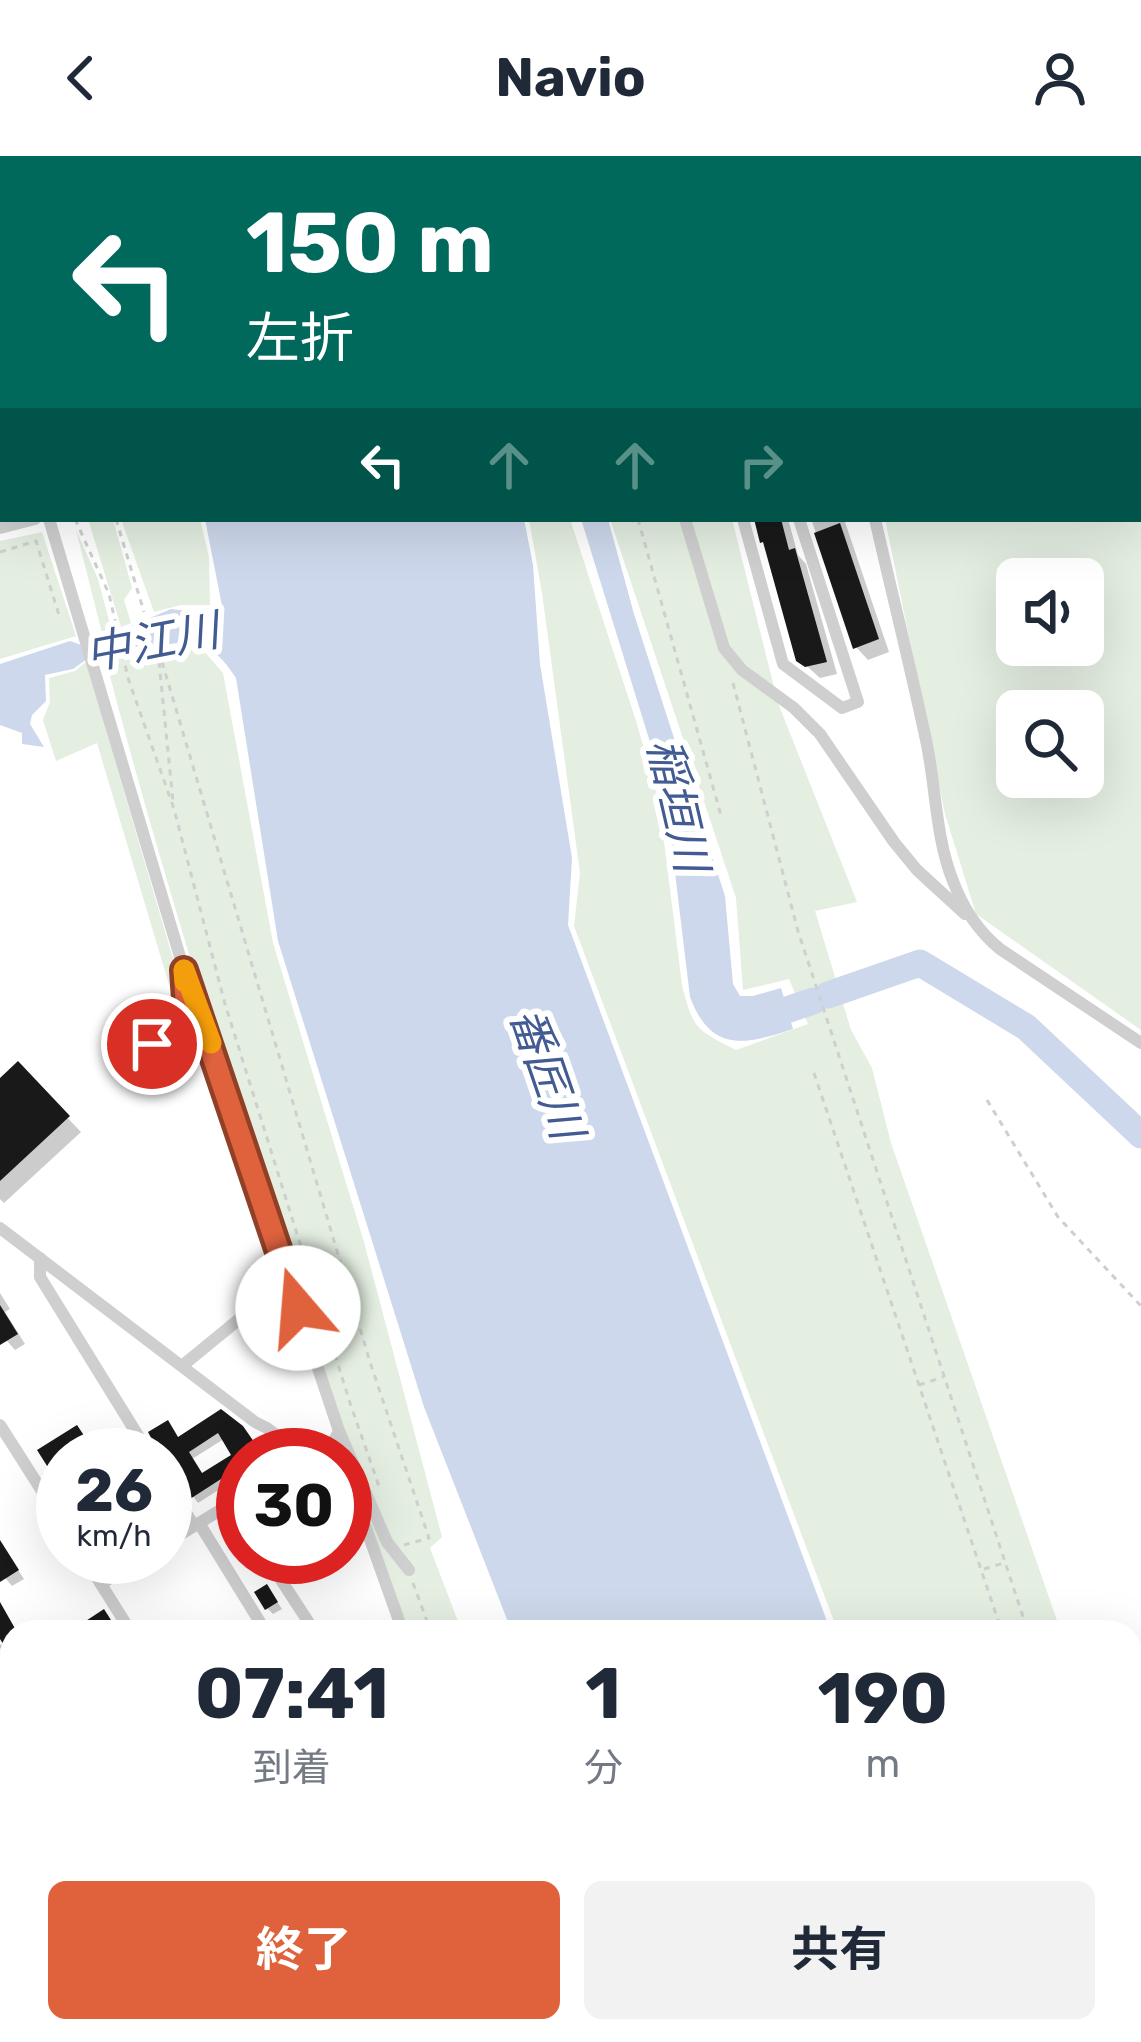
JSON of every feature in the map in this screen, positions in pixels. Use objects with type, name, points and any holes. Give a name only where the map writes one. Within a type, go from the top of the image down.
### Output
[{"type":"street","points":[[50,522],[184,970],[338,1428]]},
{"type":"street","points":[[686,522],[724,648],[742,670],[794,708],[820,734],[917,870],[1000,949],[1141,1043]]},
{"type":"street","points":[[743,522],[783,664],[842,708],[858,703],[800,522]]},
{"type":"street","points":[[876,522],[928,749],[944,852],[973,920]]},
{"type":"street","points":[[152,1044],[168,1037],[187,1014],[184,970]]},
{"type":"street","points":[[0,1228],[266,1428]]},
{"type":"street","points":[[40,1258],[40,1277],[133,1428]]},
{"type":"street","points":[[182,1366],[243,1316]]},
{"type":"street","points":[[0,1425],[36,1479]]},
{"type":"street","points":[[372,1508],[387,1543],[409,1570]]},
{"type":"street","points":[[192,1527],[216,1512]]},
{"type":"street","points":[[192,1517],[258,1620]]},
{"type":"street","points":[[372,1545],[399,1620]]},
{"type":"street","points":[[101,1584],[124,1620]]},
{"type":"street","points":[[284,1584],[307,1620]]},
{"type":"path","points":[[76,522],[109,594],[128,678],[174,809],[224,1004],[386,1505]]},
{"type":"path","points":[[117,522],[144,612]]},
{"type":"path","points":[[639,522],[722,818]]},
{"type":"path","points":[[0,552],[36,541],[59,615]]},
{"type":"path","points":[[724,648],[798,932],[1024,1620]]},
{"type":"path","points":[[174,809],[159,662],[370,1362],[428,1538],[400,1546],[427,1620]]},
{"type":"path","points":[[814,1073],[998,1620]]},
{"type":"path","points":[[987,1100],[1058,1217],[1141,1306]]},
{"type":"path","points":[[919,1385],[945,1376]]},
{"type":"path","points":[[981,1570],[1005,1562]]},
{"type":"shaded area","points":[[89,522],[114,522],[132,588],[124,600],[131,623],[121,627]]},
{"type":"shaded area","points":[[122,522],[201,522],[209,557],[210,605],[154,612]]},
{"type":"shaded area","points":[[530,522],[571,522],[659,802],[682,985],[698,1027],[736,1050],[808,1024],[789,979],[743,990],[736,898],[611,522],[733,522],[778,703],[857,902],[815,911],[851,1030],[872,1068],[891,1143],[1057,1620],[834,1620],[574,926],[580,873]]},
{"type":"shaded area","points":[[886,522],[1141,522],[1141,1030],[976,914],[945,814]]},
{"type":"shaded area","points":[[76,530],[98,579],[112,632],[103,637]]},
{"type":"shaded area","points":[[42,532],[76,636],[0,659],[0,541]]},
{"type":"shaded area","points":[[202,649],[223,673],[273,943],[364,1242],[442,1537],[430,1548],[457,1620],[399,1620],[372,1534],[372,1428],[339,1428],[138,780],[105,657]]},
{"type":"shaded area","points":[[86,662],[176,969],[184,1011],[178,1015],[97,743],[56,761],[43,720],[50,702],[49,678],[75,671]]},
{"type":"water","points":[[206,522],[525,522],[533,565],[540,664],[572,858],[568,925],[827,1620],[507,1620],[424,1407],[278,941],[236,678],[206,648],[188,643],[147,644],[45,675],[46,701],[30,724],[44,747],[22,744],[22,733],[0,725],[0,664],[70,641],[84,646],[171,609],[223,611]]},
{"type":"water","points":[[582,522],[609,522],[725,896],[733,984],[740,996],[781,988],[793,1029],[760,1039],[731,1040],[708,1028],[698,1015],[690,997],[658,768]]},
{"type":"building","points":[[755,522],[782,522],[789,550],[795,548],[827,662],[805,667],[796,661]]},
{"type":"building","points":[[840,523],[879,639],[853,649],[814,533]]},
{"type":"building","points":[[18,1061],[70,1116],[0,1181],[0,1078]]},
{"type":"building","points":[[0,1305],[18,1334],[0,1345]]},
{"type":"building","points":[[221,1409],[243,1426],[216,1428],[216,1434],[192,1450],[192,1428]]},
{"type":"building","points":[[192,1457],[202,1473],[216,1464],[216,1482],[192,1498]]},
{"type":"building","points":[[0,1540],[19,1570],[0,1582]]},
{"type":"building","points":[[267,1584],[278,1602],[265,1610],[254,1592]]},
{"type":"building","points":[[0,1602],[10,1620],[0,1620]]},
{"type":"building","points":[[104,1609],[111,1620],[87,1620]]},
{"type":"waterway","name":"稲垣川","points":[[828,995],[920,963],[1026,1027],[1141,1135]]},
{"type":"waterway","name":"稲垣川","points":[[754,1013],[769,1016],[813,1001]]},
{"type":"slow traffic","points":[[185,982],[184,970],[211,1043]]},
{"type":"route","points":[[152,1044],[168,1037],[187,1014],[184,970],[298,1308]]},
{"type":"water label","name":"中江川","points":[[152,642]]},
{"type":"water label","name":"番匠川","points":[[547,1073]]}]
